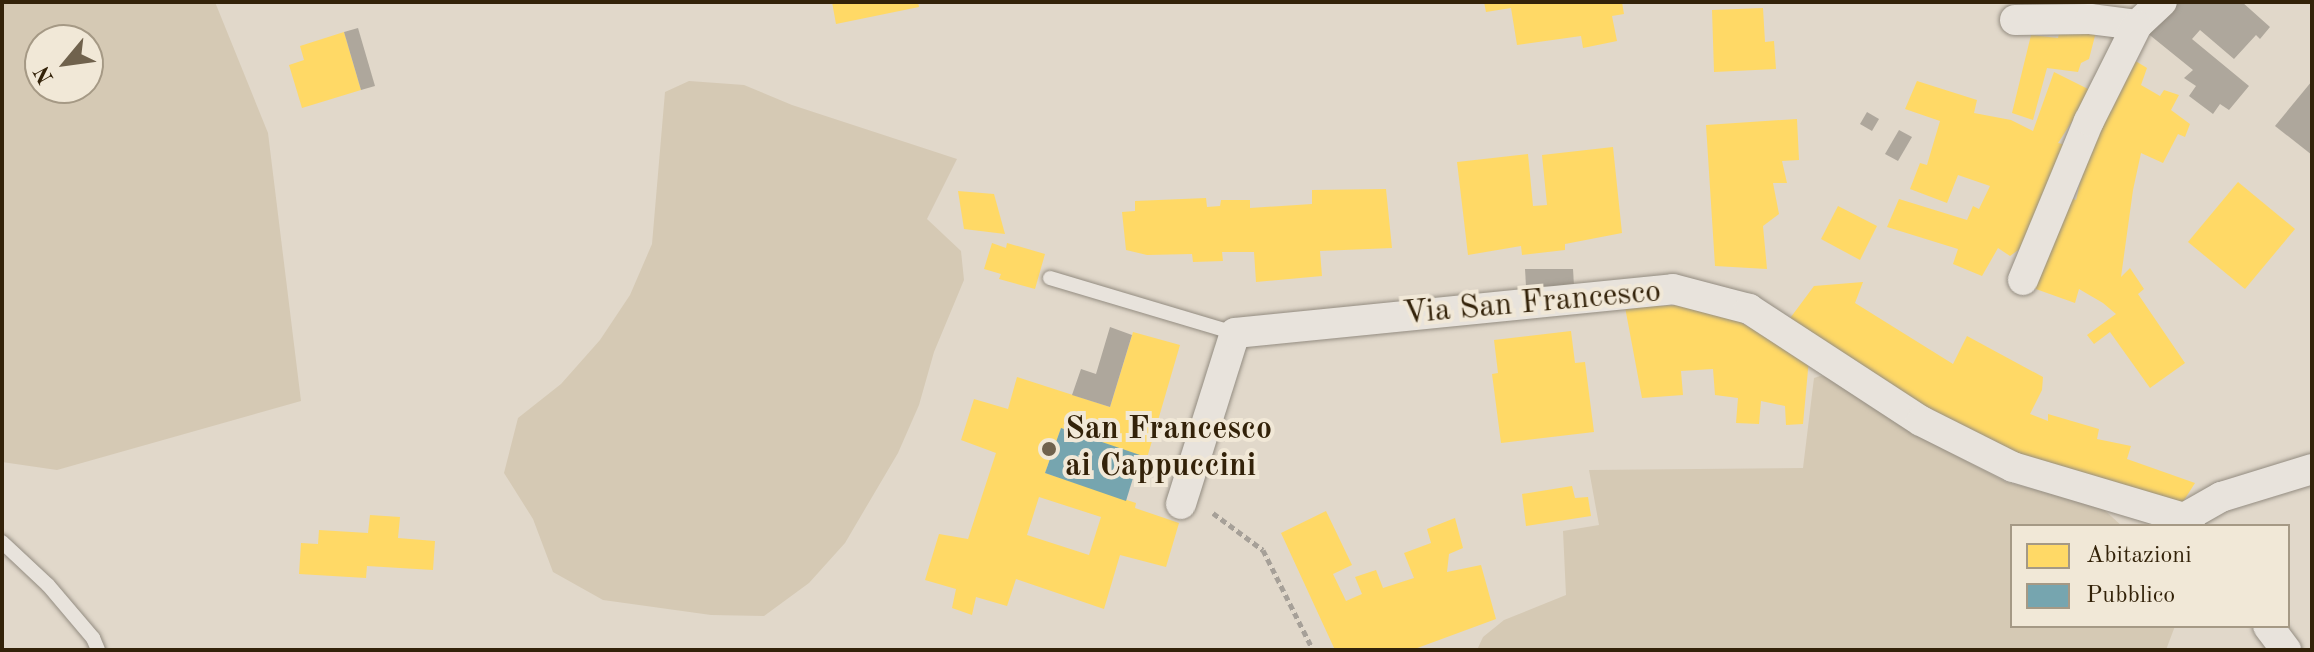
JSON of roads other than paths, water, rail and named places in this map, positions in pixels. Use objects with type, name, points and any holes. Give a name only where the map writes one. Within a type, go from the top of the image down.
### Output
[{"type":"street","points":[[2023,280],[2089,121],[2137,25],[2162,2]]},
{"type":"street","points":[[2015,20],[2090,19],[2137,25]]},
{"type":"street","name":"Via San Francesco","points":[[1235,333],[1673,289],[1749,309],[1921,421],[2013,467],[2187,522]]},
{"type":"street","points":[[1181,504],[1235,333]]},
{"type":"street","points":[[2187,522],[2221,497],[2312,469]]},
{"type":"street","points":[[2270,628],[2286,650]]},
{"type":"lane","points":[[1050,278],[1235,333]]},
{"type":"lane","points":[[2,542],[48,585],[93,638],[98,650]]},
{"type":"place","name":"San Francesco ai Cappuccini","points":[[1049,449]]}]
